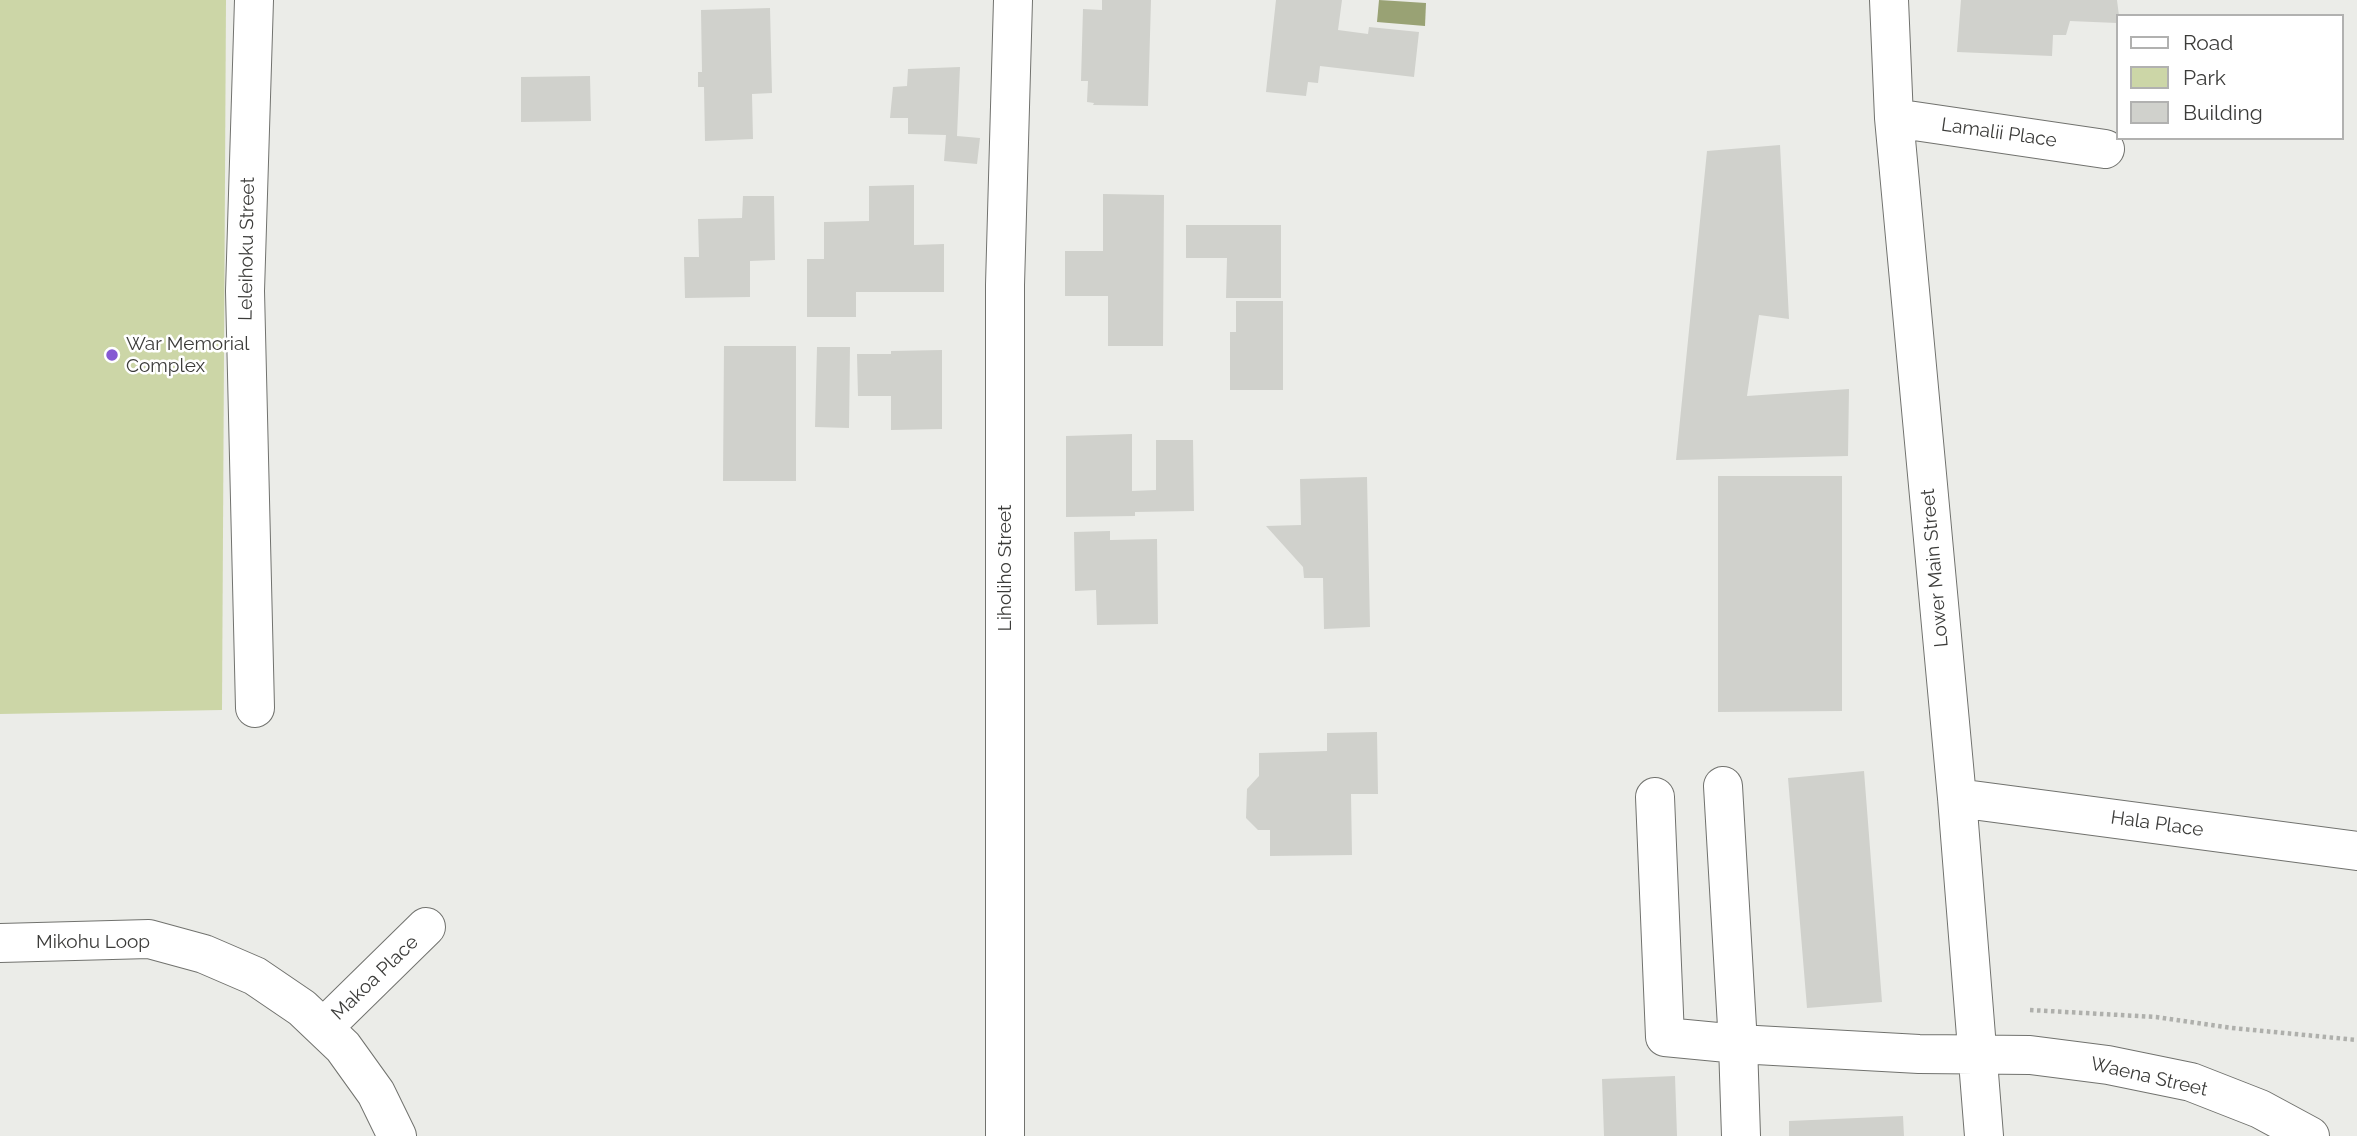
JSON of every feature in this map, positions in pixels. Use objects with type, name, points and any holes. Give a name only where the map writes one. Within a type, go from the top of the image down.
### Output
[{"type":"street","name":"Leleihoku Street","points":[[254,0],[245,291],[255,708]]},
{"type":"street","name":"Liholiho Street","points":[[1005,1136],[1004,285],[1013,0]]},
{"type":"street","name":"Lower Main Street","points":[[1889,0],[1894,118],[1957,797],[1984,1136]]},
{"type":"street","name":"Lamalii Place","points":[[1894,118],[2105,149]]},
{"type":"street","points":[[1723,786],[1741,1136]]},
{"type":"street","name":"Waena Street","points":[[1655,797],[1665,1037],[1738,1044],[1906,1053],[2029,1055],[2108,1065],[2191,1082],[2260,1109],[2310,1136]]},
{"type":"street","name":"Hala Place","points":[[1957,797],[2357,850]]},
{"type":"street","name":"Makoa Place","points":[[323,1028],[426,927]]},
{"type":"street","name":"Mikohu Loop","points":[[0,943],[149,939],[193,951],[255,976],[302,1008],[342,1047],[376,1093],[397,1136]]},
{"type":"path","points":[[2030,1010],[2156,1017],[2232,1028],[2357,1040]]},
{"type":"green space","name":"War Memorial Complex","points":[[0,0],[226,0],[222,710],[0,714]]},
{"type":"shaded area","points":[[1379,0],[1426,3],[1425,26],[1377,22]]},
{"type":"building","points":[[1102,0],[1151,0],[1148,106],[1093,105],[1094,103],[1087,102],[1088,81],[1081,81],[1083,9],[1102,10]]},
{"type":"building","points":[[1276,0],[1342,0],[1338,30],[1368,34],[1369,27],[1419,32],[1414,77],[1320,66],[1318,83],[1308,82],[1306,96],[1266,92]]},
{"type":"building","points":[[1961,0],[2117,0],[2119,14],[2116,14],[2116,23],[2070,21],[2066,35],[2053,35],[2052,56],[1957,52]]},
{"type":"building","points":[[770,8],[772,93],[752,94],[753,139],[705,141],[704,87],[698,87],[698,72],[702,72],[701,10]]},
{"type":"building","points":[[960,67],[957,136],[980,138],[977,164],[944,161],[946,135],[908,134],[908,118],[890,118],[893,87],[907,86],[908,69]]},
{"type":"building","points":[[590,76],[591,121],[521,122],[521,77]]},
{"type":"building","points":[[1780,145],[1789,319],[1759,315],[1747,396],[1849,389],[1848,456],[1676,460],[1707,151]]},
{"type":"building","points":[[914,185],[914,245],[944,244],[944,292],[856,292],[856,317],[807,317],[807,259],[824,259],[824,222],[869,221],[869,186]]},
{"type":"building","points":[[1103,194],[1164,195],[1163,346],[1108,346],[1108,296],[1065,296],[1065,251],[1103,251]]},
{"type":"building","points":[[743,196],[774,196],[775,260],[750,261],[750,297],[685,298],[684,257],[699,257],[698,219],[742,218]]},
{"type":"building","points":[[1186,225],[1281,225],[1281,298],[1226,298],[1227,258],[1186,258]]},
{"type":"building","points":[[1236,301],[1283,301],[1283,390],[1230,390],[1230,332],[1236,332]]},
{"type":"building","points":[[724,346],[796,346],[796,481],[723,481]]},
{"type":"building","points":[[817,347],[850,347],[849,428],[815,427]]},
{"type":"building","points":[[942,350],[942,429],[891,430],[891,396],[858,396],[857,354]]},
{"type":"building","points":[[1132,434],[1132,491],[1156,490],[1156,440],[1193,440],[1194,511],[1135,512],[1135,516],[1066,517],[1066,436]]},
{"type":"building","points":[[1718,476],[1842,476],[1842,711],[1718,712]]},
{"type":"building","points":[[1367,477],[1370,627],[1324,629],[1323,578],[1304,578],[1303,567],[1266,526],[1301,525],[1300,479]]},
{"type":"building","points":[[1110,531],[1110,540],[1157,539],[1158,624],[1097,625],[1096,590],[1075,591],[1074,532]]},
{"type":"building","points":[[1377,732],[1378,794],[1351,794],[1352,855],[1270,856],[1270,830],[1258,830],[1246,818],[1247,789],[1259,776],[1259,753],[1327,751],[1327,733]]},
{"type":"building","points":[[1864,771],[1882,1002],[1807,1008],[1788,778]]},
{"type":"building","points":[[1675,1076],[1677,1136],[1604,1136],[1602,1079]]},
{"type":"building","points":[[1903,1116],[1904,1136],[1789,1136],[1789,1121]]},
{"type":"place","name":"War Memorial Complex","points":[[112,355]]}]
